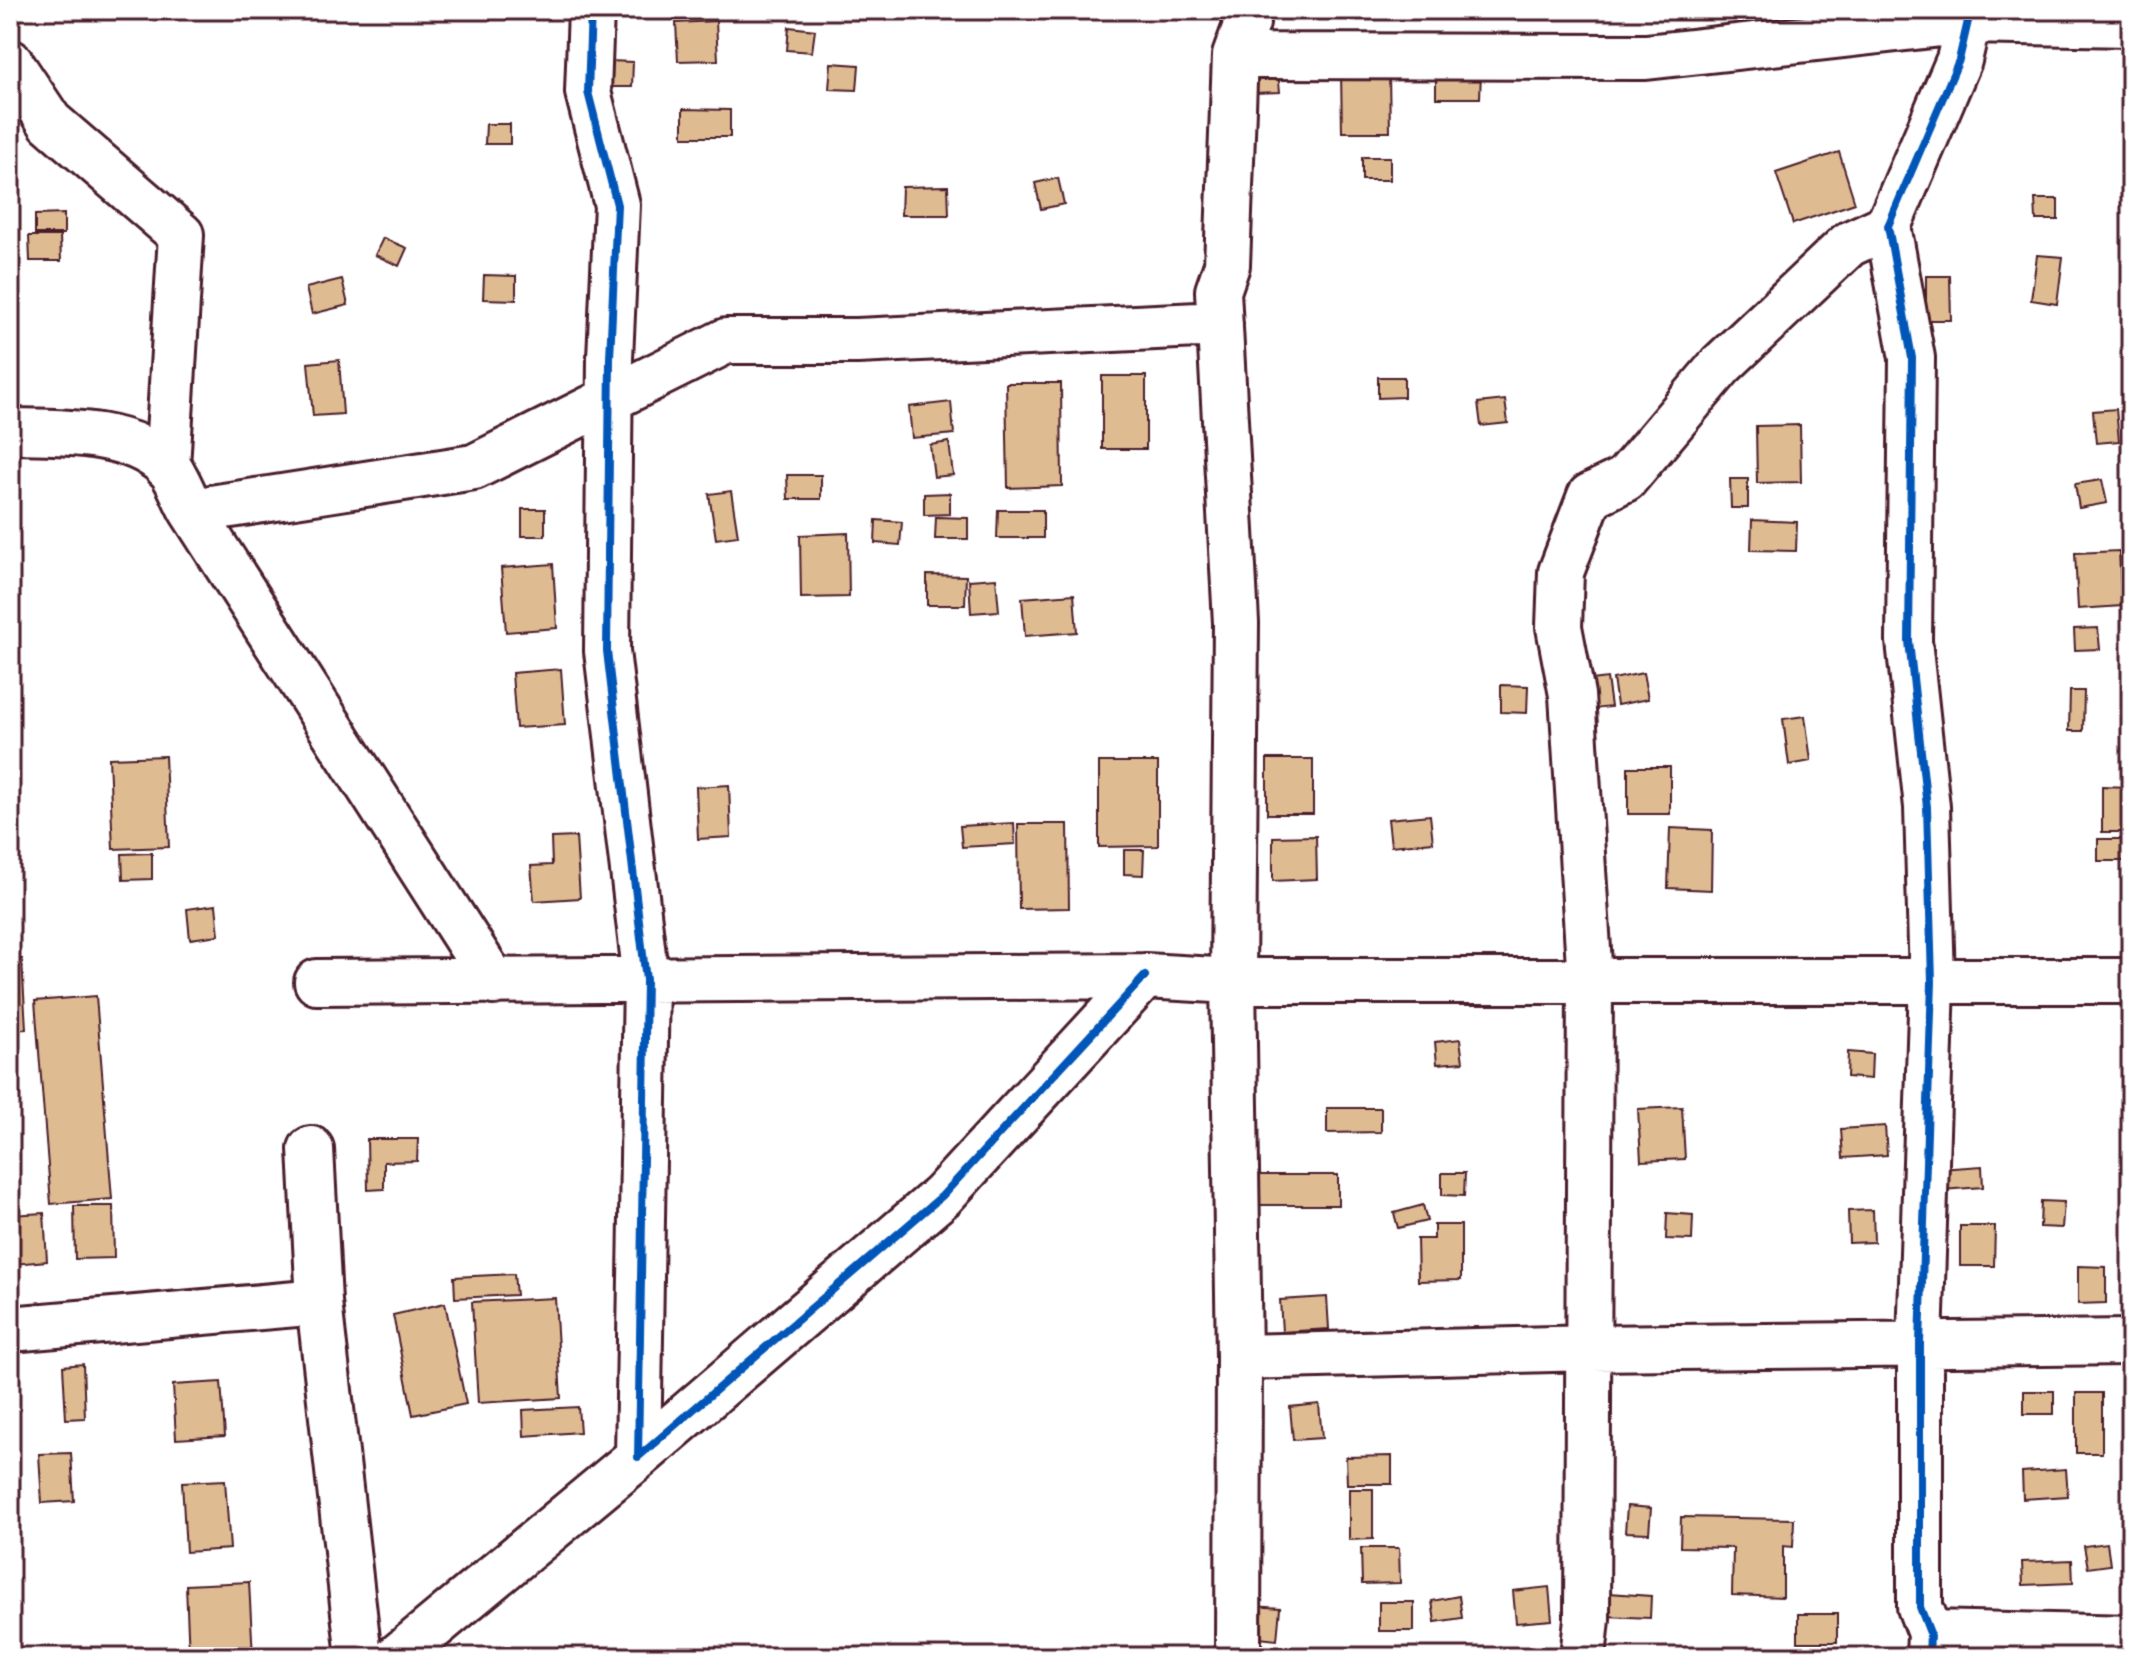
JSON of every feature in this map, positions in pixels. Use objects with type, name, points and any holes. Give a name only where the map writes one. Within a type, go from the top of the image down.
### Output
[{"type":"street","points":[[591,10],[588,92],[617,205],[610,401],[607,651],[646,980],[638,1457]]},
{"type":"street","points":[[1238,1657],[1239,1357],[1233,981],[1236,623],[1218,291],[1227,265],[1235,56],[1247,23],[1242,10]]},
{"type":"street","points":[[1235,56],[1646,57],[1968,21],[2131,24]]},
{"type":"street","points":[[1968,21],[1959,60],[1888,226],[1912,358],[1909,641],[1927,807],[1932,982],[1920,1343],[1920,1607],[1930,1645],[2131,1638]]},
{"type":"street","points":[[10,62],[50,122],[181,235],[167,467]]},
{"type":"street","points":[[1583,1657],[1587,1619],[1591,1348],[1590,981],[1572,695],[1559,627],[1561,572],[1590,496],[1625,479],[1721,365],[1849,244],[1888,226]]},
{"type":"street","points":[[192,511],[474,467],[726,341],[857,341],[1220,324]]},
{"type":"street","points":[[10,431],[87,432],[131,445],[167,467],[192,511],[494,982]]},
{"type":"street","points":[[317,982],[1145,976],[1233,981],[2131,981]]},
{"type":"street","points":[[397,1657],[638,1457],[942,1196],[1145,976]]},
{"type":"street","points":[[311,1149],[319,1302],[359,1657]]},
{"type":"street","points":[[10,1329],[319,1302]]},
{"type":"street","points":[[1239,1357],[1591,1348],[2131,1342]]},
{"type":"building","points":[[716,21],[718,60],[678,61],[676,23]]},
{"type":"building","points":[[789,27],[815,30],[812,52],[787,50]]},
{"type":"building","points":[[609,61],[633,62],[632,87],[608,87]]},
{"type":"building","points":[[831,63],[859,65],[857,90],[829,89]]},
{"type":"building","points":[[1278,71],[1280,92],[1254,93],[1253,72]]},
{"type":"building","points":[[1436,72],[1481,72],[1480,98],[1436,98]]},
{"type":"building","points":[[1341,73],[1389,73],[1390,132],[1342,132]]},
{"type":"building","points":[[683,109],[730,110],[730,137],[683,137]]},
{"type":"building","points":[[486,124],[510,124],[510,144],[485,144]]},
{"type":"building","points":[[1839,152],[1855,203],[1793,224],[1776,173]]},
{"type":"building","points":[[1362,157],[1390,157],[1390,180],[1362,180]]},
{"type":"building","points":[[1058,178],[1064,204],[1041,209],[1035,183]]},
{"type":"building","points":[[948,186],[949,215],[901,215],[902,187]]},
{"type":"building","points":[[2035,199],[2058,199],[2058,220],[2036,220]]},
{"type":"building","points":[[64,214],[64,234],[35,234],[35,215]]},
{"type":"building","points":[[29,236],[60,236],[61,261],[30,261]]},
{"type":"building","points":[[383,238],[407,248],[399,266],[375,255]]},
{"type":"building","points":[[2037,255],[2063,257],[2057,304],[2031,300]]},
{"type":"building","points":[[484,275],[516,276],[516,300],[483,299]]},
{"type":"building","points":[[1926,276],[1950,276],[1951,320],[1926,320]]},
{"type":"building","points":[[342,279],[348,305],[312,314],[306,288]]},
{"type":"building","points":[[339,360],[343,414],[313,416],[308,363]]},
{"type":"building","points":[[1102,376],[1146,376],[1146,449],[1102,449]]},
{"type":"building","points":[[1378,377],[1404,377],[1404,397],[1378,398]]},
{"type":"building","points":[[1006,383],[1061,383],[1062,486],[1008,488]]},
{"type":"building","points":[[1505,400],[1508,423],[1481,426],[1478,403]]},
{"type":"building","points":[[951,402],[954,434],[912,438],[909,407]]},
{"type":"building","points":[[2116,409],[2119,441],[2096,443],[2093,411]]},
{"type":"building","points":[[1800,425],[1801,482],[1757,483],[1756,426]]},
{"type":"building","points":[[949,442],[953,475],[934,477],[930,445]]},
{"type":"building","points":[[787,475],[821,475],[821,499],[788,499]]},
{"type":"building","points":[[1730,479],[1748,479],[1748,508],[1731,508]]},
{"type":"building","points":[[2102,480],[2107,503],[2079,508],[2075,484]]},
{"type":"building","points":[[731,491],[738,536],[716,539],[709,494]]},
{"type":"building","points":[[950,493],[950,514],[924,515],[924,494]]},
{"type":"building","points":[[522,509],[545,509],[545,536],[522,536]]},
{"type":"building","points":[[998,510],[1043,510],[1043,538],[997,538]]},
{"type":"building","points":[[936,517],[968,518],[968,539],[935,539]]},
{"type":"building","points":[[876,520],[902,522],[900,545],[875,543]]},
{"type":"building","points":[[1752,520],[1797,522],[1796,551],[1751,550]]},
{"type":"building","points":[[848,533],[849,597],[801,598],[800,535]]},
{"type":"building","points":[[2119,551],[2122,606],[2078,609],[2075,553]]},
{"type":"building","points":[[553,564],[557,628],[506,632],[501,568]]},
{"type":"building","points":[[927,575],[966,576],[965,605],[927,605]]},
{"type":"building","points":[[996,578],[999,611],[971,613],[969,580]]},
{"type":"building","points":[[1074,594],[1077,632],[1025,636],[1022,598]]},
{"type":"building","points":[[2098,628],[2100,649],[2075,650],[2074,629]]},
{"type":"building","points":[[561,669],[565,725],[516,728],[512,673]]},
{"type":"building","points":[[1643,673],[1648,699],[1617,705],[1613,679]]},
{"type":"building","points":[[1607,678],[1611,707],[1578,711],[1575,682]]},
{"type":"building","points":[[1501,685],[1528,686],[1527,713],[1501,712]]},
{"type":"building","points":[[2070,691],[2084,691],[2083,731],[2069,731]]},
{"type":"building","points":[[1805,716],[1811,761],[1789,765],[1783,719]]},
{"type":"building","points":[[165,756],[169,847],[113,849],[109,758]]},
{"type":"building","points":[[1267,759],[1313,759],[1313,814],[1267,814]]},
{"type":"building","points":[[1099,762],[1158,762],[1158,846],[1099,847]]},
{"type":"building","points":[[1628,767],[1670,767],[1670,814],[1628,814]]},
{"type":"building","points":[[729,785],[731,837],[698,839],[696,787]]},
{"type":"building","points":[[2102,786],[2128,787],[2127,832],[2102,832]]},
{"type":"building","points":[[1430,815],[1433,842],[1391,846],[1388,819]]},
{"type":"building","points":[[1014,823],[1015,844],[962,847],[960,826]]},
{"type":"building","points":[[1018,824],[1068,824],[1069,908],[1019,909]]},
{"type":"building","points":[[1670,828],[1712,830],[1711,890],[1668,888]]},
{"type":"building","points":[[1316,836],[1317,879],[1273,881],[1273,837]]},
{"type":"building","points":[[576,837],[580,898],[534,901],[531,866],[552,865],[551,838]]},
{"type":"building","points":[[2098,839],[2128,839],[2128,861],[2098,861]]},
{"type":"building","points":[[1124,850],[1144,850],[1143,875],[1124,874]]},
{"type":"building","points":[[152,853],[152,879],[123,880],[122,854]]},
{"type":"building","points":[[216,905],[219,935],[190,939],[187,909]]},
{"type":"building","points":[[10,959],[22,959],[26,1029],[10,1030]]},
{"type":"building","points":[[96,996],[112,1199],[51,1204],[35,1001]]},
{"type":"building","points":[[1460,1039],[1463,1062],[1437,1064],[1435,1042]]},
{"type":"building","points":[[1848,1052],[1872,1054],[1871,1079],[1847,1077]]},
{"type":"building","points":[[1682,1107],[1685,1159],[1641,1161],[1638,1109]]},
{"type":"building","points":[[1327,1108],[1381,1108],[1381,1132],[1327,1133]]},
{"type":"building","points":[[1885,1126],[1887,1155],[1843,1158],[1841,1129]]},
{"type":"building","points":[[367,1139],[418,1139],[417,1161],[384,1162],[384,1189],[368,1190]]},
{"type":"building","points":[[1982,1166],[1983,1187],[1941,1190],[1939,1169]]},
{"type":"building","points":[[1442,1173],[1465,1173],[1464,1196],[1442,1195]]},
{"type":"building","points":[[1255,1175],[1338,1175],[1338,1205],[1255,1205]]},
{"type":"building","points":[[2041,1201],[2064,1202],[2062,1228],[2040,1227]]},
{"type":"building","points":[[1423,1205],[1427,1221],[1398,1228],[1394,1213]]},
{"type":"building","points":[[74,1206],[113,1206],[114,1258],[75,1259]]},
{"type":"building","points":[[1873,1210],[1874,1242],[1849,1243],[1848,1211]]},
{"type":"building","points":[[44,1213],[47,1261],[13,1264],[10,1215]]},
{"type":"building","points":[[1667,1213],[1693,1215],[1692,1240],[1666,1239]]},
{"type":"building","points":[[1434,1225],[1461,1225],[1461,1280],[1418,1281],[1417,1239],[1434,1239]]},
{"type":"building","points":[[1960,1226],[1995,1226],[1994,1266],[1960,1266]]},
{"type":"building","points":[[2078,1266],[2106,1267],[2106,1303],[2078,1304]]},
{"type":"building","points":[[514,1274],[516,1295],[455,1298],[454,1277]]},
{"type":"building","points":[[1327,1297],[1329,1329],[1282,1332],[1280,1300]]},
{"type":"building","points":[[555,1298],[561,1398],[478,1403],[472,1302]]},
{"type":"building","points":[[445,1303],[466,1404],[413,1415],[393,1315]]},
{"type":"building","points":[[83,1364],[85,1418],[66,1419],[63,1366]]},
{"type":"building","points":[[221,1382],[225,1436],[176,1439],[173,1385]]},
{"type":"building","points":[[2024,1391],[2054,1391],[2054,1414],[2024,1414]]},
{"type":"building","points":[[2076,1393],[2102,1393],[2102,1453],[2076,1453]]},
{"type":"building","points":[[1319,1404],[1322,1438],[1293,1440],[1290,1407]]},
{"type":"building","points":[[578,1407],[580,1432],[524,1436],[523,1410]]},
{"type":"building","points":[[71,1453],[74,1501],[42,1503],[39,1454]]},
{"type":"building","points":[[1392,1456],[1392,1484],[1347,1484],[1346,1457]]},
{"type":"building","points":[[2066,1469],[2068,1496],[2023,1499],[2022,1472]]},
{"type":"building","points":[[225,1480],[230,1549],[186,1552],[182,1482]]},
{"type":"building","points":[[1349,1489],[1373,1489],[1373,1539],[1349,1540]]},
{"type":"building","points":[[1627,1506],[1651,1508],[1649,1533],[1625,1532]]},
{"type":"building","points":[[1681,1517],[1794,1519],[1793,1547],[1783,1546],[1783,1597],[1732,1595],[1733,1548],[1680,1547]]},
{"type":"building","points":[[2107,1543],[2110,1565],[2088,1568],[2084,1546]]},
{"type":"building","points":[[1361,1548],[1399,1548],[1400,1583],[1362,1584]]},
{"type":"building","points":[[2072,1560],[2073,1583],[2023,1585],[2022,1562]]},
{"type":"building","points":[[249,1582],[253,1657],[189,1657],[186,1585]]},
{"type":"building","points":[[1549,1587],[1552,1620],[1516,1623],[1513,1591]]},
{"type":"building","points":[[1608,1593],[1651,1596],[1650,1618],[1606,1616]]},
{"type":"building","points":[[1459,1596],[1462,1618],[1435,1622],[1432,1601]]},
{"type":"building","points":[[1379,1602],[1414,1602],[1414,1631],[1379,1631]]},
{"type":"building","points":[[1253,1606],[1280,1608],[1277,1640],[1250,1637]]},
{"type":"building","points":[[1798,1614],[1837,1614],[1837,1642],[1798,1642]]},
{"type":"cycle path","points":[[591,10],[588,92],[617,205],[610,358],[607,651],[646,980],[638,1457],[942,1196],[1145,976]]},
{"type":"cycle path","points":[[1929,1657],[1930,1633],[1920,1607],[1920,1343],[1932,982],[1927,807],[1909,641],[1912,358],[1888,226],[1959,60],[1968,21]]}]
